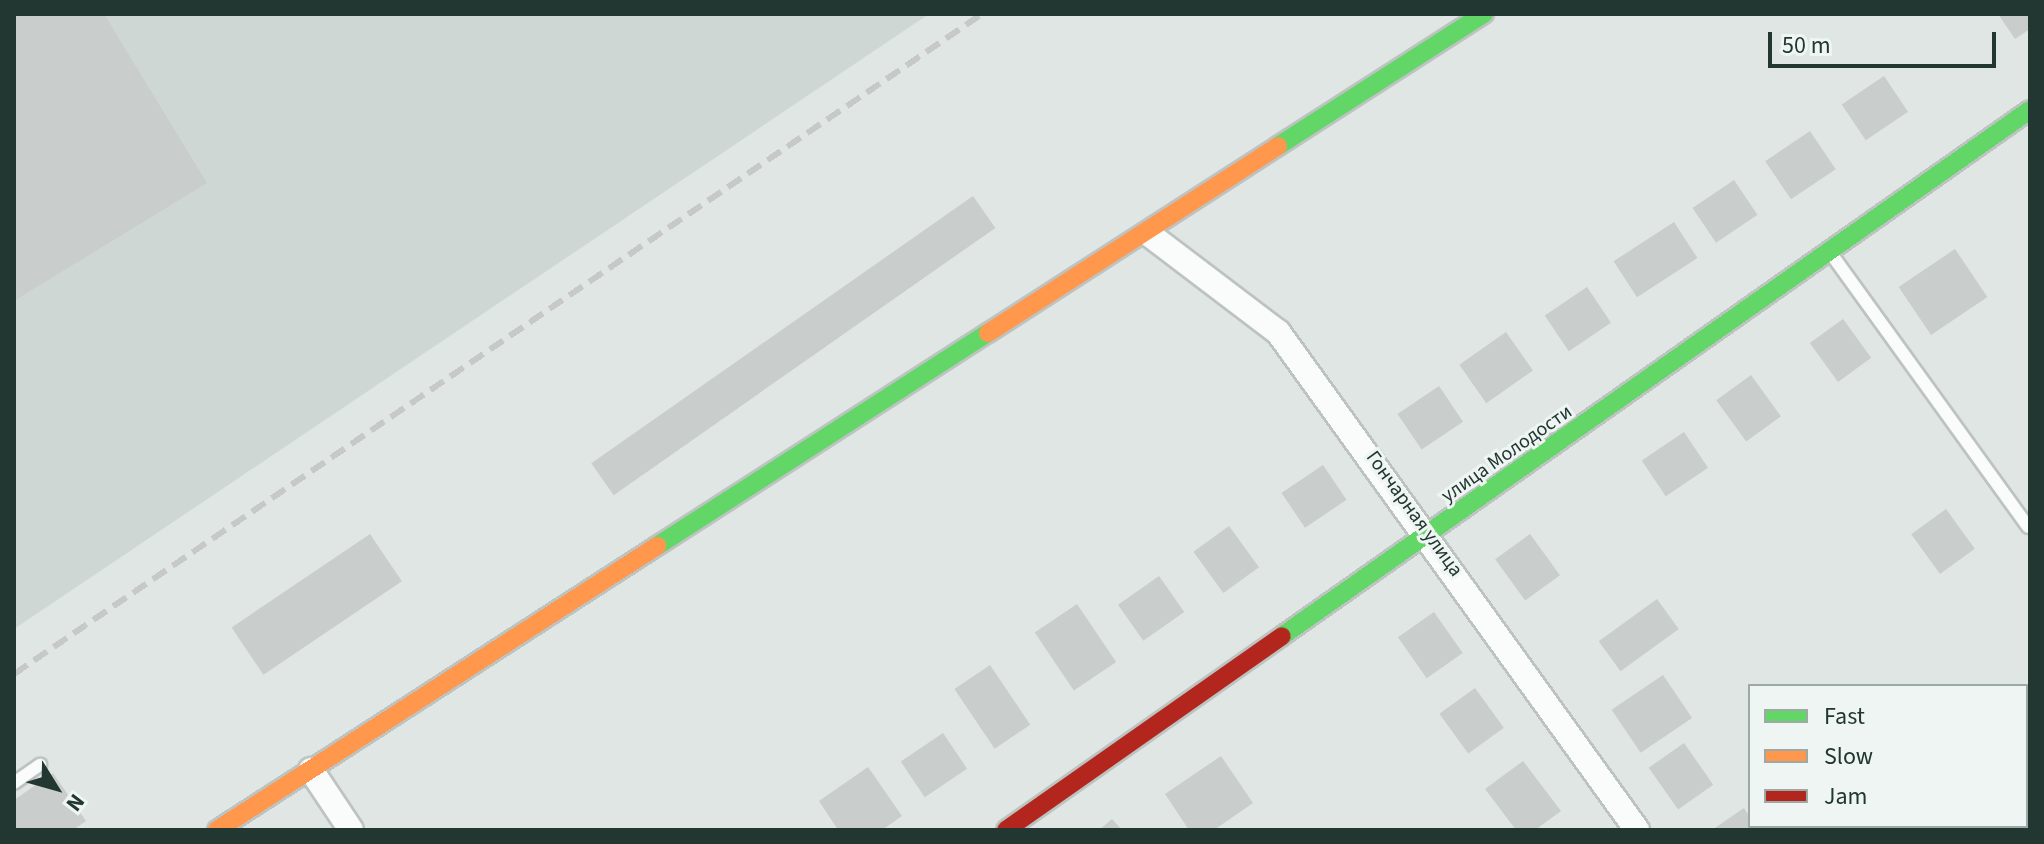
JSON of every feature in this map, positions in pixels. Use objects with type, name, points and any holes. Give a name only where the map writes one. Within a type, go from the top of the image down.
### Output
[{"type":"street","points":[[217,830],[1150,235],[1484,14]]},
{"type":"street","name":"улица Молодости","points":[[1014,828],[1832,255],[2030,110]]},
{"type":"street","name":"Гончарная улица","points":[[1150,235],[1278,332],[1430,534],[1637,830]]},
{"type":"street","points":[[311,770],[351,830]]},
{"type":"lane","points":[[1832,255],[2028,527]]},
{"type":"lane","points":[[14,783],[40,765]]},
{"type":"shaded area","points":[[14,14],[929,14],[14,629]]},
{"type":"building","points":[[14,14],[104,14],[207,183],[14,301]]},
{"type":"building","points":[[1998,14],[2030,14],[2030,29],[2015,39]]},
{"type":"building","points":[[1884,76],[1908,112],[1866,140],[1842,105]]},
{"type":"building","points":[[1810,131],[1836,169],[1791,199],[1765,161]]},
{"type":"building","points":[[1734,180],[1757,215],[1716,243],[1693,208]]},
{"type":"building","points":[[973,196],[995,228],[614,495],[591,463]]},
{"type":"building","points":[[1674,222],[1697,258],[1637,297],[1614,261]]},
{"type":"building","points":[[1955,249],[1987,297],[1931,335],[1899,287]]},
{"type":"building","points":[[1587,287],[1611,323],[1569,351],[1545,316]]},
{"type":"building","points":[[1843,319],[1871,358],[1838,382],[1810,343]]},
{"type":"building","points":[[1506,332],[1533,371],[1486,403],[1459,365]]},
{"type":"building","points":[[1751,375],[1781,416],[1746,442],[1716,400]]},
{"type":"building","points":[[1439,386],[1463,422],[1422,450],[1398,414]]},
{"type":"building","points":[[1684,432],[1708,468],[1666,496],[1642,461]]},
{"type":"building","points":[[1323,465],[1346,500],[1305,528],[1282,493]]},
{"type":"building","points":[[1946,509],[1975,549],[1940,574],[1911,534]]},
{"type":"building","points":[[1229,526],[1259,567],[1223,593],[1193,552]]},
{"type":"building","points":[[370,534],[402,581],[263,675],[232,627]]},
{"type":"building","points":[[1530,534],[1560,575],[1525,601],[1495,559]]},
{"type":"building","points":[[1159,576],[1184,612],[1143,641],[1118,605]]},
{"type":"building","points":[[1657,599],[1679,629],[1620,671],[1599,641]]},
{"type":"building","points":[[1077,604],[1116,662],[1074,691],[1035,633]]},
{"type":"building","points":[[1434,612],[1463,653],[1427,678],[1398,637]]},
{"type":"building","points":[[990,665],[1030,725],[995,749],[954,689]]},
{"type":"building","points":[[1663,675],[1692,718],[1641,753],[1612,710]]},
{"type":"building","points":[[1475,688],[1504,728],[1468,754],[1439,714]]},
{"type":"building","points":[[943,733],[967,769],[925,797],[901,762]]},
{"type":"building","points":[[1684,743],[1713,785],[1678,809],[1649,768]]},
{"type":"building","points":[[1221,756],[1253,803],[1214,830],[1189,830],[1165,794]]},
{"type":"building","points":[[1523,761],[1561,811],[1535,830],[1516,830],[1485,789]]},
{"type":"building","points":[[868,767],[902,816],[882,830],[838,830],[819,801]]},
{"type":"building","points":[[53,773],[86,821],[73,830],[14,830],[14,800]]},
{"type":"building","points":[[1744,808],[1748,814],[1748,828],[1758,830],[1712,830]]},
{"type":"building","points":[[1112,819],[1122,830],[1099,830]]},
{"type":"railway","points":[[14,674],[982,14]]},
{"type":"traffic: fast","points":[[1278,146],[1484,14]]},
{"type":"traffic: fast","points":[[1282,636],[2030,110]]},
{"type":"traffic: fast","points":[[657,546],[988,333]]},
{"type":"traffic: slow","points":[[988,333],[1278,146]]},
{"type":"traffic: slow","points":[[217,830],[657,546]]},
{"type":"traffic: jam","points":[[1006,830],[1282,636]]}]
